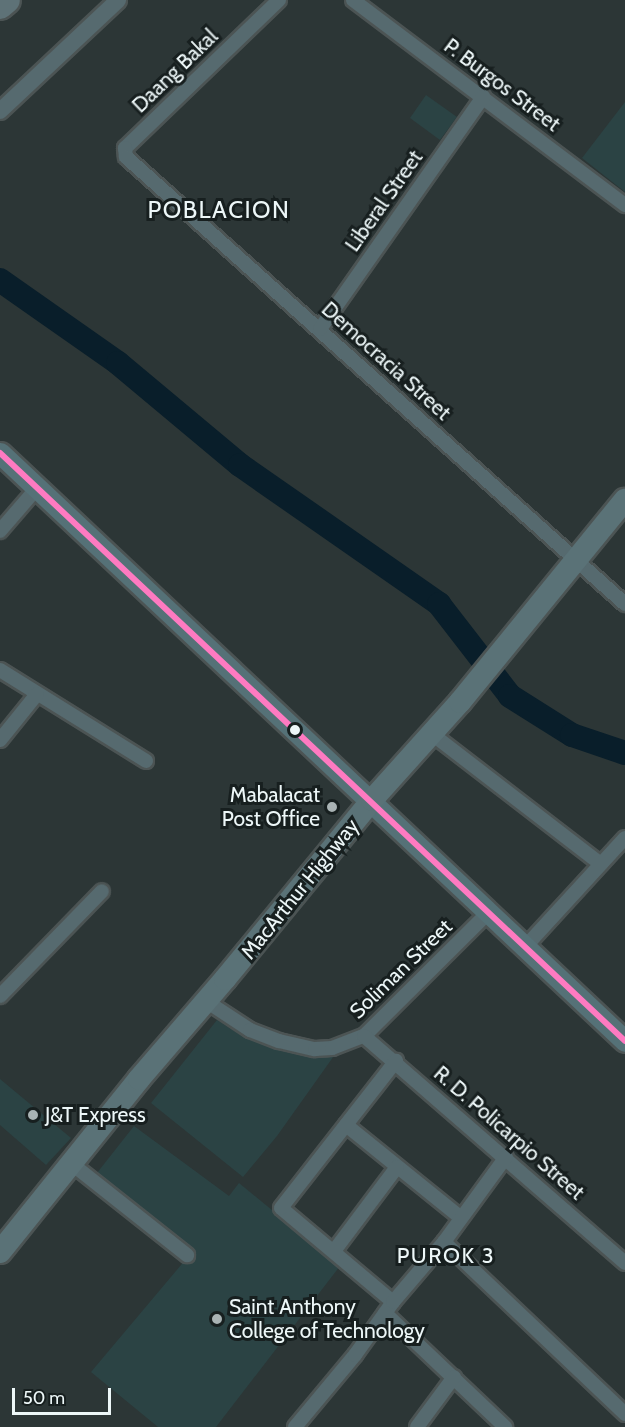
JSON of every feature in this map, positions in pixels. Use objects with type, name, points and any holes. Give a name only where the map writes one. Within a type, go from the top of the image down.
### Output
[{"type":"highway","points":[[0,6],[7,0]]},
{"type":"highway","name":"MacArthur Highway","points":[[0,1252],[139,1079],[206,1002],[372,800],[460,702],[625,500]]},
{"type":"main road","points":[[0,453],[372,800],[488,913],[625,1041]]},
{"type":"street","points":[[0,111],[118,0]]},
{"type":"street","name":"Daang Bakal","points":[[125,147],[279,0]]},
{"type":"street","name":"P. Burgos Street","points":[[353,0],[625,205]]},
{"type":"street","name":"Liberal Street","points":[[320,329],[483,97]]},
{"type":"street","name":"Democracia Street","points":[[125,147],[126,157],[625,604]]},
{"type":"street","points":[[0,531],[38,488]]},
{"type":"street","points":[[0,670],[69,710],[146,761]]},
{"type":"street","points":[[0,740],[38,694]]},
{"type":"street","points":[[432,734],[601,864]]},
{"type":"street","points":[[525,947],[625,838]]},
{"type":"street","points":[[0,996],[102,891]]},
{"type":"street","name":"Soliman Street","points":[[206,1002],[250,1030],[279,1041],[306,1047],[332,1048],[364,1036],[488,913]]},
{"type":"street","name":"R. D. Policarpio Street","points":[[364,1036],[506,1156],[625,1263]]},
{"type":"street","points":[[396,1061],[281,1208],[334,1251],[454,1377],[506,1427]]},
{"type":"street","points":[[346,1125],[460,1217]]},
{"type":"street","points":[[296,1427],[389,1307],[444,1242],[506,1156]]},
{"type":"street","points":[[72,1164],[187,1255]]},
{"type":"street","points":[[334,1251],[397,1167]]},
{"type":"street","points":[[444,1242],[625,1414]]},
{"type":"street","points":[[417,1427],[454,1377]]},
{"type":"street","points":[[621,1427],[625,1423]]},
{"type":"shaded area","points":[[426,95],[457,117],[440,140],[410,118]]},
{"type":"shaded area","points":[[625,102],[625,192],[582,158]]},
{"type":"shaded area","points":[[217,1020],[242,1036],[293,1051],[336,1053],[277,1136],[243,1177],[151,1103]]},
{"type":"shaded area","points":[[0,1079],[71,1138],[46,1165],[0,1125]]},
{"type":"shaded area","name":"Saint Anthony College of Technology","points":[[134,1126],[229,1196],[239,1183],[340,1266],[216,1427],[158,1427],[91,1372],[181,1265],[190,1251],[93,1178]]},
{"type":"waterway","points":[[0,280],[118,363],[240,465],[439,604],[510,696],[572,735],[625,753]]},
{"type":"transit line","points":[[0,453],[625,1041]]},
{"type":"place","name":"Mabalacat Post Office","points":[[332,807]]},
{"type":"place","name":"J&T Express","points":[[33,1115]]},
{"type":"place","name":"Saint Anthony College of Technology","points":[[217,1319]]},
{"type":"district","name":"POBLACION","points":[[219,210]]},
{"type":"district","name":"PUROK 3","points":[[446,1256]]}]
